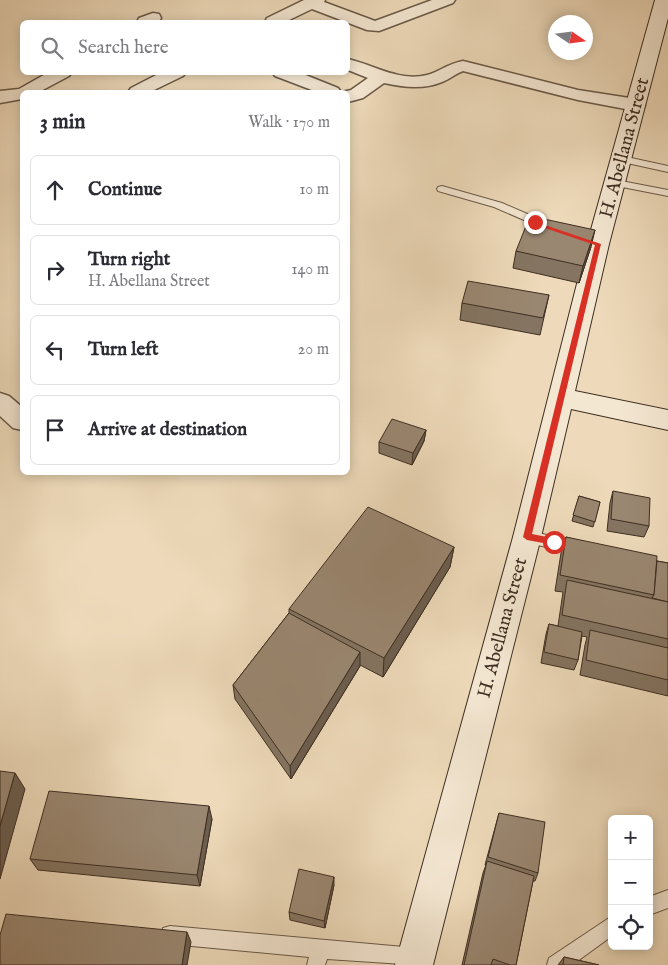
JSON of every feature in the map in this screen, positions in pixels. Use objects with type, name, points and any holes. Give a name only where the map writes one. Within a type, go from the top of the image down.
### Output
[{"type":"main road","name":"H. Abellana Street","points":[[415,961],[527,537],[561,397],[594,242],[616,183],[636,105],[667,0]]},
{"type":"main road","points":[[561,397],[668,420]]},
{"type":"street","points":[[278,20],[315,1],[373,26],[379,26],[447,0]]},
{"type":"street","points":[[350,65],[380,77],[420,82],[433,79],[452,67],[463,66],[578,95],[636,105]]},
{"type":"street","points":[[30,90],[58,75]]},
{"type":"street","points":[[141,90],[170,75]]},
{"type":"street","points":[[289,75],[327,90]]},
{"type":"street","points":[[350,96],[357,94],[380,77]]},
{"type":"street","points":[[46,82],[60,90]]},
{"type":"street","points":[[0,96],[20,94]]},
{"type":"street","points":[[0,402],[20,419]]},
{"type":"lane","points":[[622,159],[668,169]]},
{"type":"lane","points":[[616,183],[668,193]]},
{"type":"lane","points":[[442,189],[498,205],[535,222],[554,228]]},
{"type":"lane","points":[[527,537],[592,550]]},
{"type":"lane","points":[[652,905],[668,899]]},
{"type":"lane","points":[[556,965],[608,928]]},
{"type":"lane","points":[[155,934],[319,957],[415,961]]},
{"type":"building","points":[[530,216],[595,230],[583,266],[516,251]]},
{"type":"building","points":[[468,281],[549,295],[543,318],[462,303]]},
{"type":"building","points":[[392,419],[426,430],[413,453],[379,442]]},
{"type":"building","points":[[613,491],[650,498],[649,526],[611,519]]},
{"type":"building","points":[[579,496],[600,502],[595,522],[573,515]]},
{"type":"building","points":[[368,507],[454,547],[384,658],[289,609]]},
{"type":"building","points":[[566,537],[657,556],[654,595],[560,575]]},
{"type":"building","points":[[657,561],[668,563],[668,602],[652,598],[654,595]]},
{"type":"building","points":[[567,580],[668,602],[668,639],[562,615]]},
{"type":"building","points":[[289,613],[360,652],[290,766],[233,685]]},
{"type":"building","points":[[549,624],[582,632],[578,660],[544,652]]},
{"type":"building","points":[[590,630],[668,648],[668,680],[586,660]]},
{"type":"building","points":[[0,771],[15,773],[0,826]]},
{"type":"building","points":[[49,791],[209,806],[197,875],[30,859]]},
{"type":"building","points":[[499,813],[545,822],[538,873],[488,857]]},
{"type":"building","points":[[487,861],[534,876],[516,965],[510,965],[493,959],[491,965],[464,965]]},
{"type":"building","points":[[299,869],[334,877],[324,921],[289,912]]},
{"type":"building","points":[[6,914],[187,932],[182,965],[0,965],[0,935]]},
{"type":"building","points":[[564,957],[599,965],[563,965]]},
{"type":"route","points":[[535,222],[598,244],[527,537],[554,542]]}]
